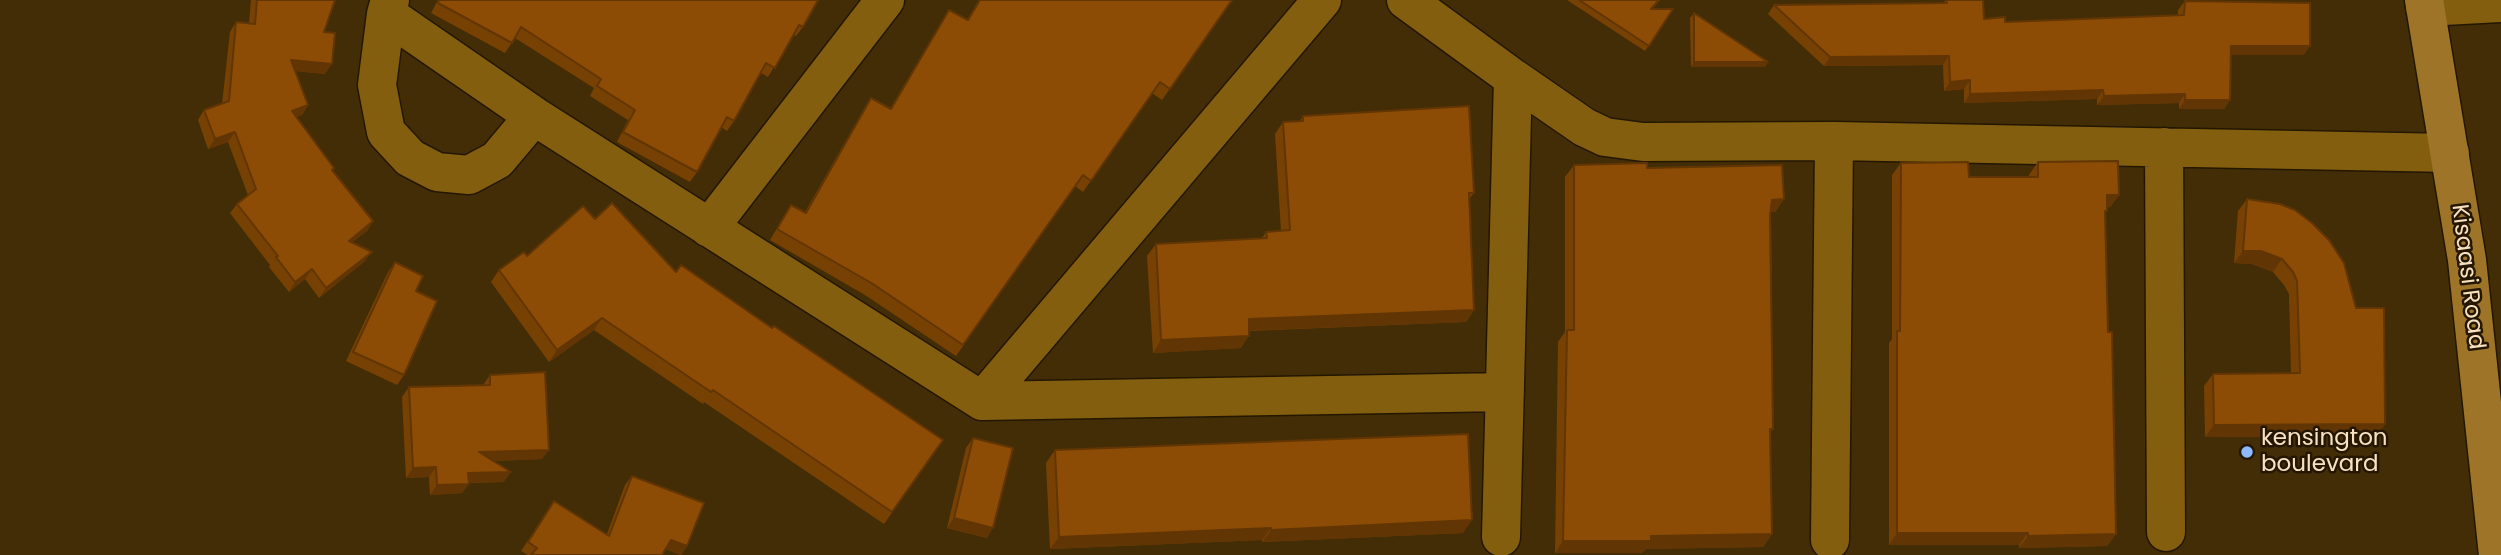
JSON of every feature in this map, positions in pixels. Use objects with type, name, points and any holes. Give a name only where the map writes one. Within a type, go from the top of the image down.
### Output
[{"type":"main road","name":"Kisaasi Road","points":[[2425,4],[2467,260],[2498,555]]},
{"type":"street","points":[[709,228],[885,0]]},
{"type":"street","points":[[982,401],[1322,0]]},
{"type":"street","points":[[1406,0],[1584,127],[1605,137],[1643,142],[1834,141],[2450,152]]},
{"type":"street","points":[[2425,4],[2501,3]]},
{"type":"street","points":[[534,116],[497,160],[469,175],[437,172],[410,158],[386,132],[377,85],[388,7],[534,116],[982,401],[1505,392]]},
{"type":"street","points":[[1501,537],[1513,78]]},
{"type":"street","points":[[1830,540],[1834,141]]},
{"type":"street","points":[[2164,147],[2166,532]]},
{"type":"building","points":[[257,0],[335,0],[324,32],[335,33],[332,64],[291,60],[308,105],[292,111],[334,168],[332,170],[373,221],[349,241],[372,252],[326,288],[312,269],[295,282],[237,204],[256,189],[235,132],[215,139],[204,110],[229,101],[236,22],[255,24]]},
{"type":"building","points":[[439,0],[818,0],[803,27],[799,25],[775,68],[766,63],[734,121],[727,117],[697,172],[623,132],[635,110],[597,86],[601,79],[521,27],[512,43],[438,3]]},
{"type":"building","points":[[980,0],[1232,0],[1170,89],[1160,82],[1091,181],[1083,175],[963,345],[873,284],[777,229],[791,205],[806,213],[871,98],[891,109],[949,10],[968,20]]},
{"type":"building","points":[[1579,0],[1659,0],[1651,9],[1673,9],[1649,46]]},
{"type":"building","points":[[1946,0],[1983,0],[1984,19],[2005,17],[2005,22],[2184,15],[2185,1],[2310,3],[2310,46],[2231,46],[2230,100],[2185,100],[2185,94],[2104,96],[2103,90],[1970,94],[1970,80],[1950,82],[1949,56],[1830,57],[1774,5],[1947,3]]},
{"type":"building","points":[[1694,13],[1768,62],[1694,62]]},
{"type":"building","points":[[1469,106],[1474,193],[1469,193],[1474,310],[1249,319],[1249,336],[1161,340],[1156,244],[1267,238],[1266,232],[1290,230],[1283,122],[1303,121],[1303,116]]},
{"type":"building","points":[[2118,161],[2119,195],[2107,195],[2105,211],[2108,332],[2112,332],[2116,534],[2028,536],[2028,533],[1897,533],[1897,331],[1900,331],[1901,163],[1968,162],[1969,177],[2038,177],[2038,162]]},
{"type":"building","points":[[1647,163],[1647,168],[1782,165],[1784,199],[1772,200],[1770,215],[1772,534],[1651,536],[1651,541],[1563,541],[1567,330],[1574,330],[1574,165]]},
{"type":"building","points":[[2247,199],[2280,204],[2295,210],[2312,223],[2329,240],[2344,263],[2356,308],[2384,308],[2385,424],[2214,425],[2213,374],[2300,373],[2297,281],[2282,259],[2261,251],[2243,251]]},
{"type":"building","points":[[612,203],[676,272],[681,265],[943,440],[892,512],[602,318],[557,350],[499,270],[524,252],[527,256],[583,206],[595,219]]},
{"type":"building","points":[[395,262],[423,276],[416,291],[437,301],[404,375],[353,352]]},
{"type":"building","points":[[545,372],[549,450],[479,452],[511,472],[468,473],[469,484],[437,485],[436,467],[413,468],[409,387],[490,385],[490,375]]},
{"type":"building","points":[[1468,434],[1472,520],[1059,537],[1055,450]]},
{"type":"building","points":[[973,438],[1013,448],[993,528],[954,518]]},
{"type":"building","points":[[632,476],[704,503],[687,546],[671,540],[662,555],[531,555],[537,548],[528,542],[554,501],[609,536]]},
{"type":"place","name":"kensington boulevard","points":[[2247,452]]}]
